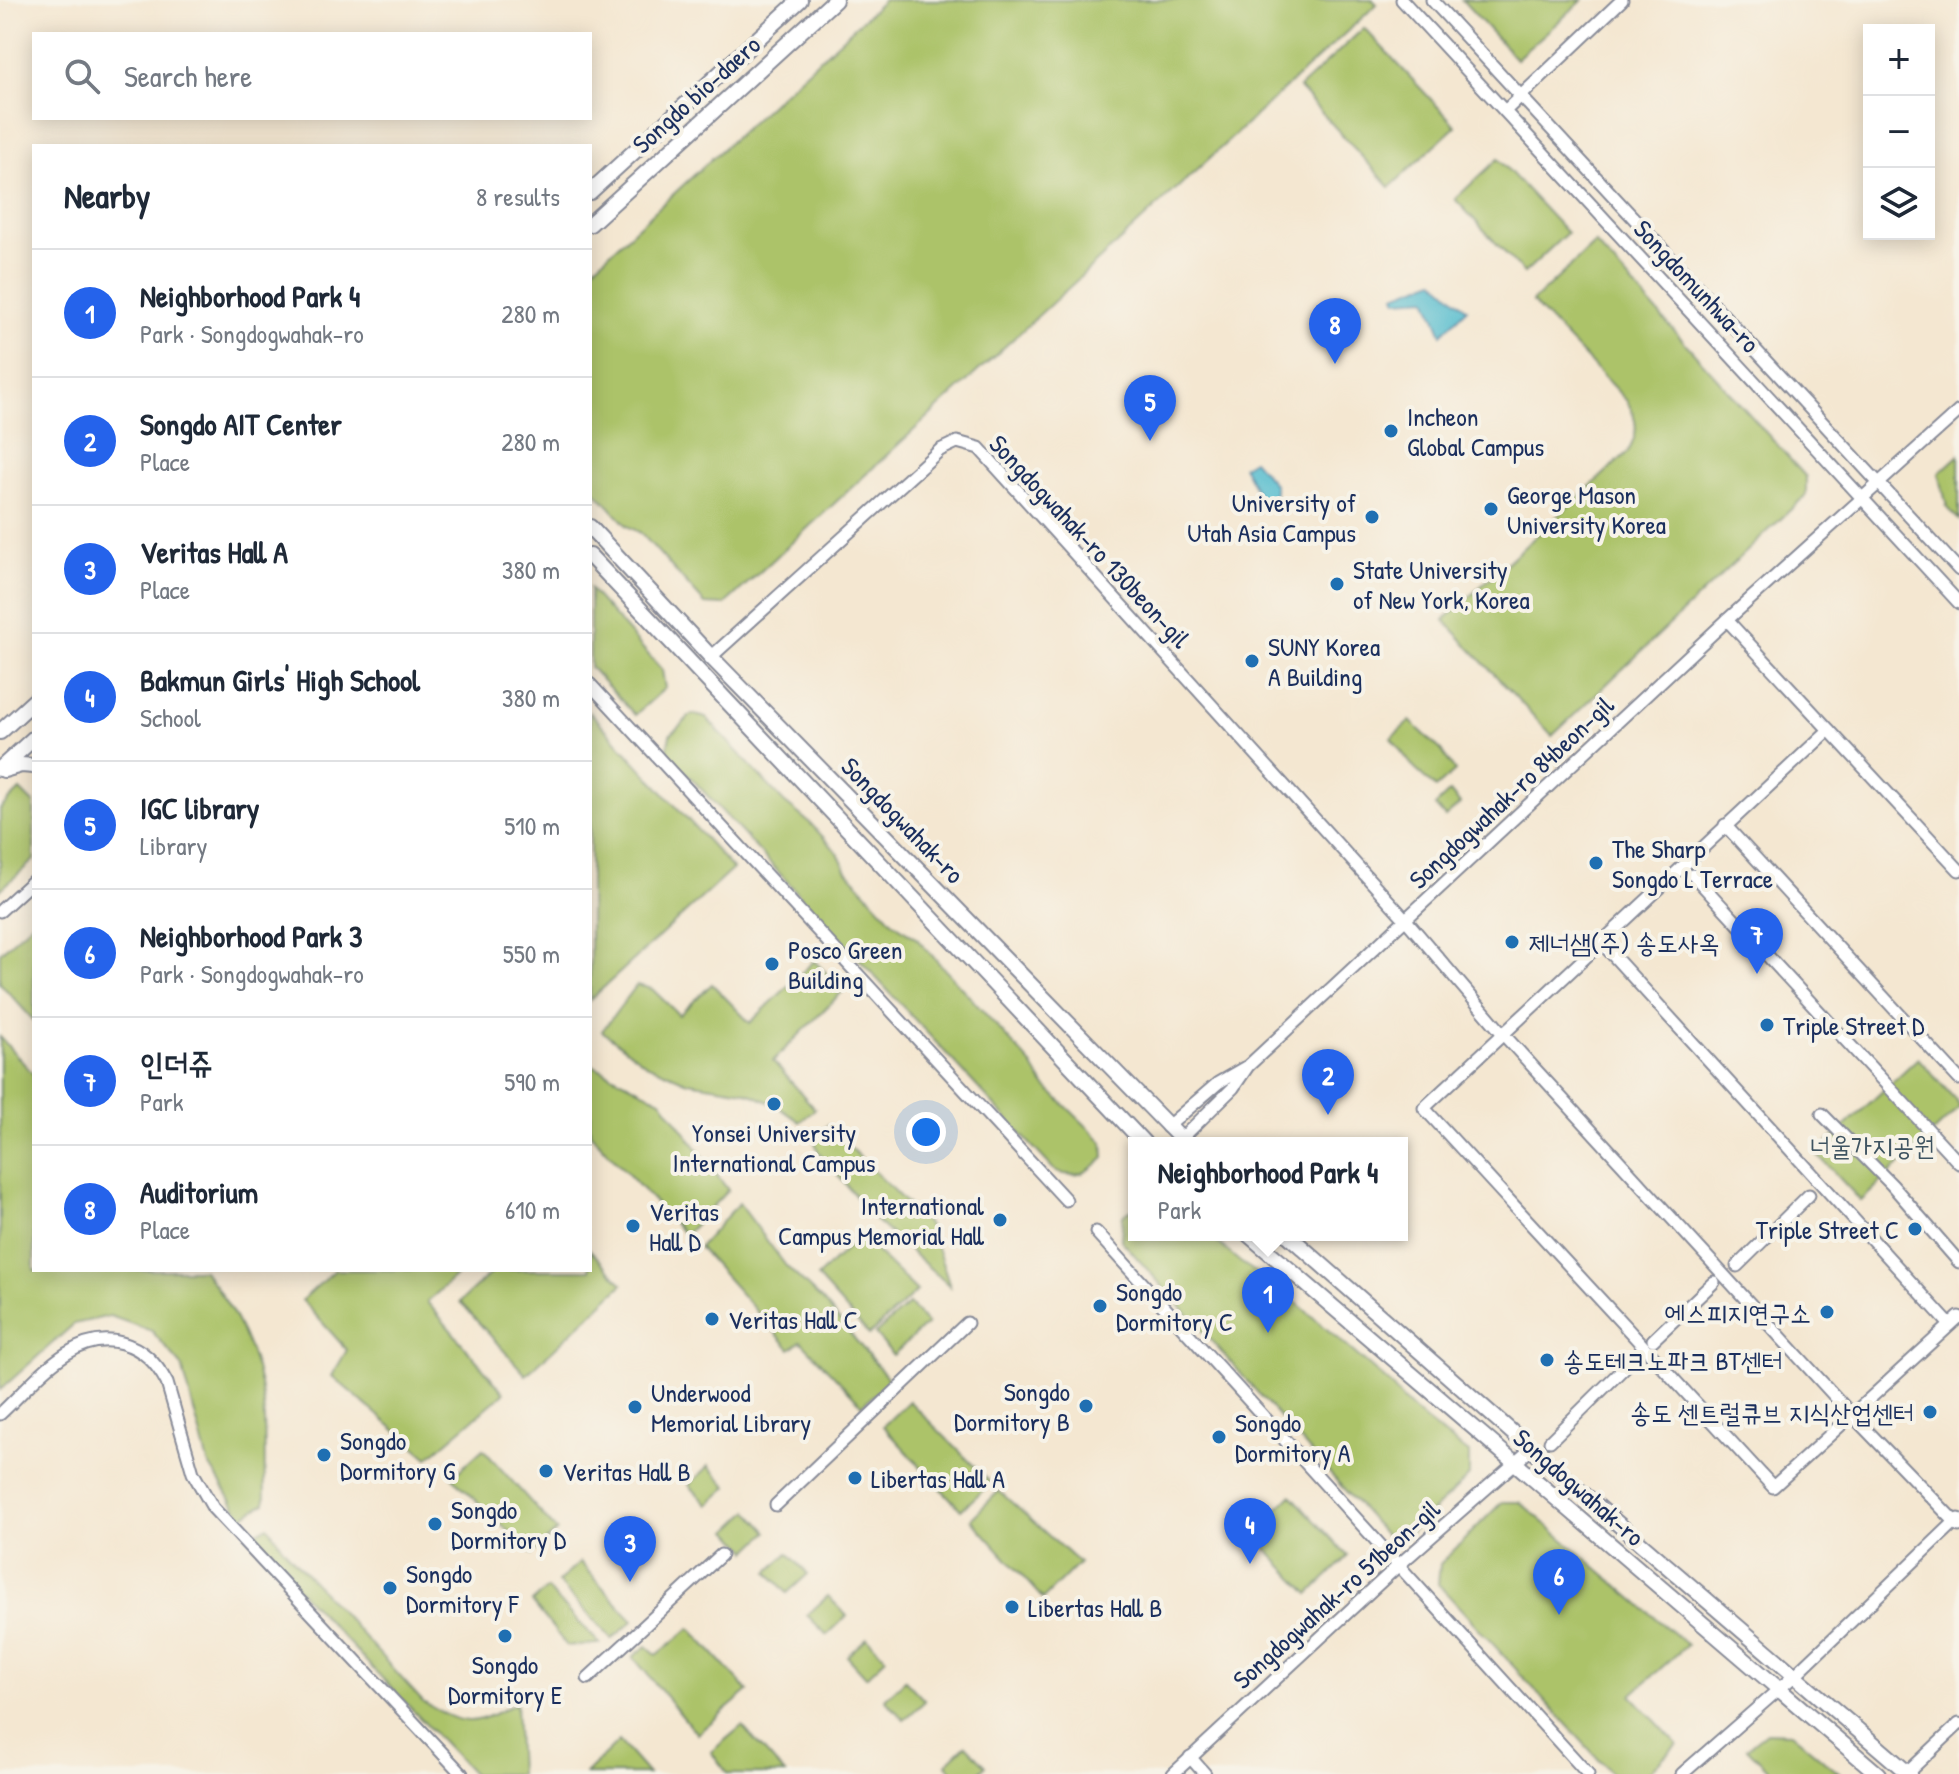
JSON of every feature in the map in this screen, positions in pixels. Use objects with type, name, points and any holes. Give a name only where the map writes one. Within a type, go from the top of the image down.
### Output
[{"type":"main road","name":"Songdo bio-daero","points":[[592,190],[800,0]]},
{"type":"main road","name":"Songdo bio-daero","points":[[592,222],[835,0]]},
{"type":"main road","name":"Songdogwahak-ro","points":[[592,529],[711,657],[1178,1137]]},
{"type":"main road","name":"Songdogwahak-ro","points":[[592,558],[1138,1137]]},
{"type":"main road","points":[[0,732],[32,703]]},
{"type":"main road","points":[[0,771],[32,740]]},
{"type":"main road","points":[[0,771],[21,765],[32,766]]},
{"type":"main road","name":"Songdogwahak-ro","points":[[1256,1241],[1878,1774]]},
{"type":"main road","name":"Songdogwahak-ro","points":[[1295,1241],[1908,1773]]},
{"type":"street","name":"Songdomunhwa-ro","points":[[1402,0],[1959,603]]},
{"type":"street","name":"Songdomunhwa-ro","points":[[1432,0],[1959,570]]},
{"type":"street","points":[[1505,111],[1622,0]]},
{"type":"street","name":"Songdogwahak-ro 84beon-gil","points":[[1187,1137],[1233,1088],[1248,1066],[1727,620],[1959,411]]},
{"type":"street","name":"Songdogwahak-ro 130beon-gil","points":[[711,657],[940,450],[957,442],[979,448],[1406,920],[1503,1034],[1851,1414],[1958,1522]]},
{"type":"street","points":[[1727,620],[1959,870]]},
{"type":"street","points":[[592,686],[1066,1200]]},
{"type":"street","points":[[1601,942],[1954,1321],[1773,1487],[1424,1108],[1725,825],[1829,730]]},
{"type":"street","points":[[1725,825],[1959,1079]]},
{"type":"street","points":[[1693,875],[1959,1163]]},
{"type":"street","points":[[0,911],[32,882]]},
{"type":"street","points":[[1167,1127],[1218,1083],[1248,1066]]},
{"type":"street","points":[[1822,1114],[1892,1185],[1959,1262]]},
{"type":"street","points":[[1737,1266],[1809,1195]]},
{"type":"street","points":[[1096,1232],[1588,1774]]},
{"type":"street","points":[[1653,1340],[1714,1282]]},
{"type":"street","points":[[776,1505],[967,1323]]},
{"type":"street","points":[[0,1414],[59,1359],[84,1344],[98,1340],[112,1341],[138,1349],[160,1370],[167,1383],[193,1473],[213,1508],[462,1774]]},
{"type":"street","points":[[1550,1441],[1634,1358]]},
{"type":"street","name":"Songdogwahak-ro 51beon-gil","points":[[1173,1774],[1400,1564],[1531,1449]]},
{"type":"street","points":[[1682,1774],[1794,1676],[1958,1522]]},
{"type":"street","points":[[588,1678],[721,1555]]},
{"type":"street","points":[[1908,1773],[1959,1724]]},
{"type":"street","points":[[1190,1757],[1205,1774]]},
{"type":"green space","points":[[884,0],[1373,0],[1377,4],[724,605],[705,604],[641,533],[627,526],[592,487],[592,269]]},
{"type":"green space","points":[[1462,0],[1583,0],[1516,59]]},
{"type":"green space","points":[[1364,28],[1456,126],[1390,187],[1299,88]]},
{"type":"green space","points":[[1498,159],[1567,233],[1524,273],[1455,199]]},
{"type":"green space","points":[[1595,243],[1806,477],[1806,495],[1552,736],[1444,620],[1632,445],[1636,426],[1627,401],[1532,302]]},
{"type":"green space","points":[[1959,455],[1959,520],[1947,507],[1939,473]]},
{"type":"green space","points":[[592,591],[662,670],[665,688],[635,715],[592,669]]},
{"type":"green space","points":[[592,714],[733,869],[592,998]]},
{"type":"green space","points":[[692,714],[706,718],[784,802],[810,823],[838,853],[847,871],[894,923],[917,939],[1032,1065],[1043,1084],[1103,1142],[1104,1158],[1082,1173],[1070,1175],[1056,1172],[667,752],[670,735]]},
{"type":"green space","points":[[1410,721],[1441,750],[1455,771],[1436,788],[1415,769],[1391,738]]},
{"type":"green space","points":[[20,790],[32,802],[32,862],[0,890],[0,809]]},
{"type":"green space","points":[[1450,792],[1460,804],[1445,817],[1435,806]]},
{"type":"green space","points":[[32,923],[32,1019],[0,983],[0,953]]},
{"type":"green space","points":[[814,961],[844,990],[773,1061],[815,1109],[800,1122],[776,1105],[744,1091],[688,1082],[646,1064],[602,1031],[637,985],[652,989],[679,1015],[712,984],[750,1023]]},
{"type":"green space","points":[[0,1037],[32,1073],[32,1272],[204,1272],[234,1316],[256,1368],[263,1404],[265,1503],[242,1517],[208,1463],[182,1366],[152,1331],[110,1316],[74,1324],[0,1390]]},
{"type":"green space","name":"너울가지공원","points":[[1918,1058],[1959,1104],[1959,1108],[1861,1201],[1816,1153]]},
{"type":"green space","points":[[592,1065],[661,1100],[728,1190],[685,1235],[592,1135]]},
{"type":"green space","points":[[828,1125],[930,1227],[950,1286],[876,1221],[818,1151],[814,1139]]},
{"type":"green space","points":[[739,1203],[786,1266],[822,1300],[890,1381],[862,1405],[801,1341],[790,1349],[699,1247]]},
{"type":"green space","points":[[1128,1212],[1128,1241],[1216,1241],[1240,1262],[1276,1285],[1388,1382],[1415,1412],[1469,1453],[1469,1476],[1406,1537],[1385,1535],[1121,1240],[1123,1216]]},
{"type":"green space","points":[[860,1236],[917,1291],[869,1335],[817,1277]]},
{"type":"green space","points":[[592,1252],[623,1284],[526,1375],[460,1302],[492,1272],[592,1272]]},
{"type":"green space","points":[[333,1272],[456,1272],[458,1274],[427,1302],[504,1393],[428,1458],[332,1376],[347,1350],[302,1300]]},
{"type":"green space","points":[[909,1304],[927,1324],[893,1355],[875,1334]]},
{"type":"green space","points":[[909,1401],[991,1483],[961,1510],[883,1426]]},
{"type":"green space","points":[[483,1449],[557,1531],[532,1554],[452,1477]]},
{"type":"green space","points":[[709,1466],[728,1487],[708,1505],[689,1485]]},
{"type":"green space","points":[[999,1491],[1079,1563],[1043,1599],[971,1519]]},
{"type":"green space","points":[[1291,1495],[1348,1556],[1309,1594],[1252,1534]]},
{"type":"green space","points":[[1502,1502],[1520,1502],[1687,1645],[1631,1695],[1677,1744],[1647,1774],[1612,1774],[1438,1584],[1440,1564]]},
{"type":"green space","points":[[749,1511],[768,1532],[748,1551],[729,1530]]},
{"type":"green space","points":[[268,1526],[283,1548],[423,1702],[450,1716],[470,1721],[516,1703],[519,1774],[473,1774],[248,1537]]},
{"type":"green space","points":[[788,1553],[808,1574],[787,1593],[768,1572]]},
{"type":"green space","points":[[580,1562],[633,1621],[612,1639],[558,1582]]},
{"type":"green space","points":[[547,1589],[600,1644],[567,1646],[532,1602]]},
{"type":"green space","points":[[828,1596],[847,1616],[827,1635],[807,1615]]},
{"type":"green space","points":[[690,1628],[748,1691],[697,1734],[633,1657],[647,1646],[657,1655]]},
{"type":"green space","points":[[867,1638],[886,1658],[866,1677],[847,1656]]},
{"type":"green space","points":[[905,1680],[925,1701],[904,1720],[885,1699]]},
{"type":"green space","points":[[742,1726],[785,1774],[728,1774],[711,1752]]},
{"type":"green space","points":[[1767,1732],[1791,1733],[1840,1774],[1773,1774],[1747,1748]]},
{"type":"green space","points":[[619,1741],[648,1774],[585,1774]]},
{"type":"green space","points":[[966,1745],[986,1766],[977,1774],[955,1774],[946,1764]]},
{"type":"water","points":[[1435,280],[1467,309],[1442,334],[1427,298],[1397,300],[1395,295]]},
{"type":"water","points":[[1253,460],[1275,485],[1275,493],[1263,504],[1243,466]]},
{"type":"place","name":"Auditorium","points":[[1335,364]]},
{"type":"place","name":"Incheon Global Campus","points":[[1391,431]]},
{"type":"place","name":"IGC library","points":[[1150,441]]},
{"type":"place","name":"George Mason University Korea","points":[[1491,509]]},
{"type":"place","name":"University of Utah Asia Campus","points":[[1372,517]]},
{"type":"place","name":"State University of New York, Korea","points":[[1337,584]]},
{"type":"place","name":"SUNY Korea A Building","points":[[1252,661]]},
{"type":"place","name":"The Sharp Songdo L Terrace","points":[[1596,863]]},
{"type":"place","name":"제너샘(주) 송도사옥","points":[[1512,942]]},
{"type":"place","name":"Posco Green Building","points":[[772,964]]},
{"type":"place","name":"인더쥬","points":[[1757,974]]},
{"type":"place","name":"Triple Street D","points":[[1767,1025]]},
{"type":"place","name":"Yonsei University International Campus","points":[[774,1104]]},
{"type":"place","name":"Songdo AIT Center","points":[[1328,1115]]},
{"type":"place","name":"International Campus Memorial Hall","points":[[1000,1220]]},
{"type":"place","name":"Veritas Hall D","points":[[633,1226]]},
{"type":"place","name":"Triple Street C","points":[[1915,1229]]},
{"type":"place","name":"Songdo Dormitory C","points":[[1100,1306]]},
{"type":"place","name":"에스피지연구소","points":[[1827,1312]]},
{"type":"place","name":"Veritas Hall C","points":[[712,1319]]},
{"type":"place","name":"Neighborhood Park 4","points":[[1268,1333]]},
{"type":"place","name":"송도테크노파크 BT센터","points":[[1547,1360]]},
{"type":"place","name":"Songdo Dormitory B","points":[[1086,1406]]},
{"type":"place","name":"Underwood Memorial Library","points":[[635,1407]]},
{"type":"place","name":"송도 센트럴큐브 지식산업센터","points":[[1930,1412]]},
{"type":"place","name":"Songdo Dormitory A","points":[[1219,1437]]},
{"type":"place","name":"Songdo Dormitory G","points":[[324,1455]]},
{"type":"place","name":"Veritas Hall B","points":[[546,1471]]},
{"type":"place","name":"Libertas Hall A","points":[[855,1478]]},
{"type":"place","name":"Songdo Dormitory D","points":[[435,1524]]},
{"type":"place","name":"Bakmun Girls' High School","points":[[1250,1564]]},
{"type":"place","name":"Veritas Hall A","points":[[630,1582]]},
{"type":"place","name":"Songdo Dormitory F","points":[[390,1588]]},
{"type":"place","name":"Libertas Hall B","points":[[1012,1607]]},
{"type":"place","name":"Neighborhood Park 3","points":[[1559,1615]]},
{"type":"place","name":"Songdo Dormitory E","points":[[505,1636]]}]
